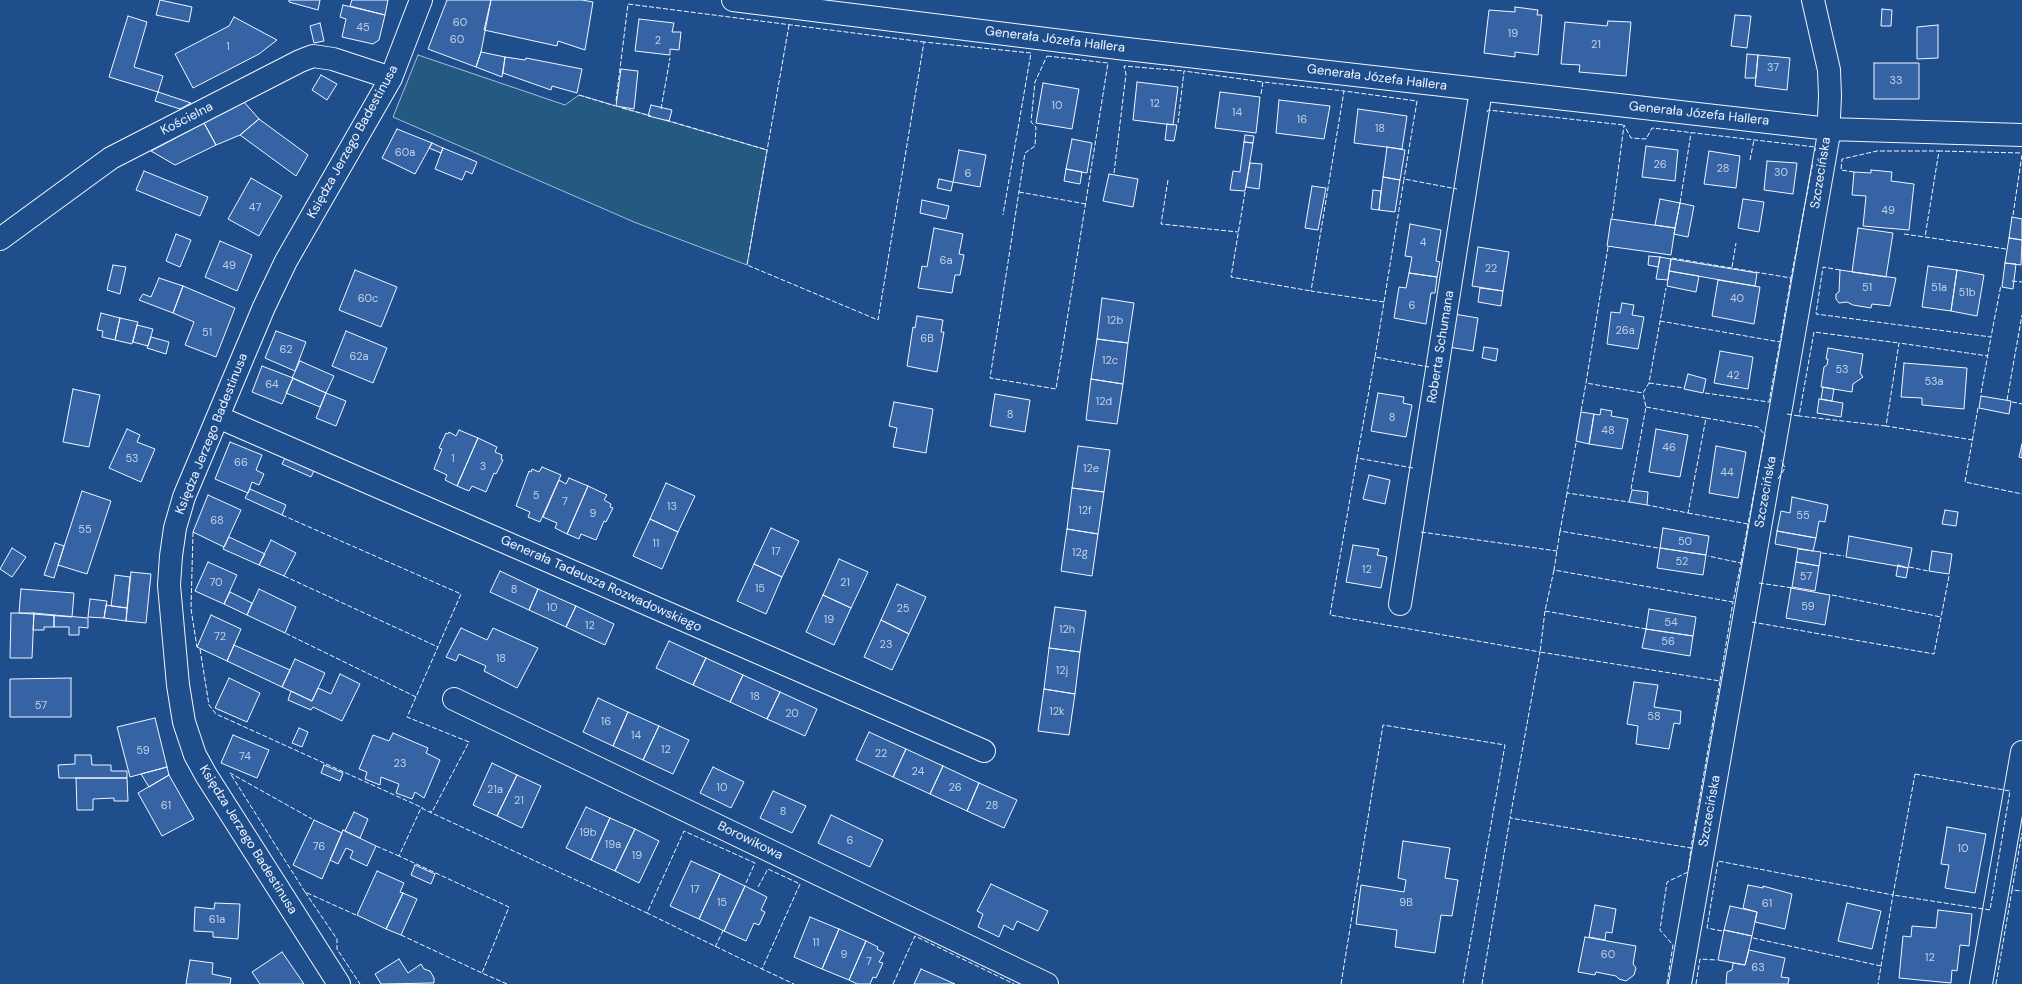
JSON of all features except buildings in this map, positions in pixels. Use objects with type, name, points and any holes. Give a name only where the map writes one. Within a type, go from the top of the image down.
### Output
[{"type":"street","name":"Księdza Jerzego Badestinusa","points":[[339,984],[206,775],[195,755],[184,722],[178,685],[169,585],[170,556],[175,528],[184,497],[264,307],[286,262],[391,78],[421,0]]},
{"type":"street","name":"Generała Józefa Hallera","points":[[733,0],[1039,38],[1829,129],[2022,135]]},
{"type":"street","name":"Szczecińska","points":[[1680,984],[1829,129],[1829,70],[1813,0]]},
{"type":"street","name":"Kościelna","points":[[0,239],[111,158],[300,61],[313,56],[333,59],[391,78]]},
{"type":"street","name":"Roberta Schumana","points":[[1400,604],[1481,90]]},
{"type":"street","name":"Generała Tadeusza Rozwadowskiego","points":[[218,417],[984,751]]},
{"type":"street","name":"Borowikowa","points":[[454,699],[1047,984]]},
{"type":"street","points":[[1980,984],[2022,752]]},
{"type":"shaded area","points":[[418,55],[565,105],[579,95],[767,150],[747,265],[634,222],[393,117]]},
{"type":"fence","points":[[616,101],[628,4],[924,42]]},
{"type":"fence","points":[[789,25],[747,265],[878,320],[924,42],[1031,53],[1003,215]]},
{"type":"fence","points":[[1047,56],[1108,63],[1056,389],[990,378],[1025,153],[1035,146],[1036,127],[1031,122],[1035,82],[1047,56]]},
{"type":"fence","points":[[661,109],[670,58]]},
{"type":"fence","points":[[1114,173],[1126,74],[1124,66],[1184,71]]},
{"type":"fence","points":[[1178,123],[1184,71],[1263,82]]},
{"type":"fence","points":[[1261,94],[1263,82],[1344,91]]},
{"type":"fence","points":[[1384,302],[1311,291],[1344,91],[1417,101],[1404,179]]},
{"type":"fence","points":[[579,95],[615,106]]},
{"type":"fence","points":[[622,108],[651,116]]},
{"type":"fence","points":[[1487,112],[1488,110],[1624,125]]},
{"type":"fence","points":[[666,120],[767,150]]},
{"type":"fence","points":[[1612,218],[1624,125],[1631,138],[1646,139],[1652,128],[1815,147],[1815,151]]},
{"type":"fence","points":[[1680,203],[1691,133]]},
{"type":"fence","points":[[1750,160],[1754,140]]},
{"type":"fence","points":[[1854,172],[1841,170],[1842,159],[1877,151],[1939,151]]},
{"type":"fence","points":[[2006,249],[1925,237],[1939,151],[2022,153]]},
{"type":"fence","points":[[2013,215],[2022,155]]},
{"type":"fence","points":[[1672,258],[1791,278],[1813,162]]},
{"type":"fence","points":[[1375,357],[1404,179],[1457,189]]},
{"type":"fence","points":[[1168,180],[1161,224],[1238,232]]},
{"type":"fence","points":[[1019,192],[1086,204]]},
{"type":"fence","points":[[1245,192],[1231,277],[1311,291]]},
{"type":"fence","points":[[1904,234],[1925,237]]},
{"type":"fence","points":[[1732,267],[1736,243]]},
{"type":"fence","points":[[1608,247],[1586,383],[1643,393],[1649,383],[1666,288]]},
{"type":"fence","points":[[1840,270],[1823,267],[1816,314],[1991,337],[2001,285]]},
{"type":"fence","points":[[1660,321],[1780,342],[1791,278]]},
{"type":"fence","points":[[2012,281],[2022,282]]},
{"type":"fence","points":[[2007,400],[2022,315]]},
{"type":"fence","points":[[1886,426],[1799,416],[1814,332],[1899,343]]},
{"type":"fence","points":[[1981,393],[1991,337]]},
{"type":"fence","points":[[1705,393],[1769,402],[1780,342]]},
{"type":"fence","points":[[1973,440],[1886,426],[1899,343],[1988,356]]},
{"type":"fence","points":[[1413,468],[1357,458],[1375,357],[1429,367]]},
{"type":"fence","points":[[1581,411],[1586,383]]},
{"type":"fence","points":[[1649,383],[1684,388]]},
{"type":"fence","points":[[1631,489],[1646,407],[1643,393]]},
{"type":"fence","points":[[2012,402],[2022,404]]},
{"type":"fence","points":[[1646,407],[1706,418],[1688,513],[1647,505]]},
{"type":"fence","points":[[1978,408],[1965,482],[2022,494]]},
{"type":"fence","points":[[1787,414],[1799,416]]},
{"type":"fence","points":[[1688,513],[1748,524],[1765,435],[1758,427],[1706,418]]},
{"type":"fence","points":[[1576,443],[1567,493],[1629,502]]},
{"type":"fence","points":[[1357,458],[1330,615],[1540,652],[1510,818],[1691,848],[1720,681]]},
{"type":"fence","points":[[1778,479],[1785,468],[1781,460]]},
{"type":"fence","points":[[1567,493],[1560,531],[1658,548]]},
{"type":"fence","points":[[282,515],[461,594],[416,697],[285,633]]},
{"type":"fence","points":[[1741,563],[1748,524]]},
{"type":"fence","points":[[1560,531],[1554,570],[1733,602],[1741,563],[1708,556]]},
{"type":"fence","points":[[193,532],[191,609],[197,647]]},
{"type":"fence","points":[[1421,532],[1557,551]]},
{"type":"fence","points":[[1822,553],[1844,556]]},
{"type":"fence","points":[[1909,567],[1928,571]]},
{"type":"fence","points":[[1554,570],[1545,611],[1646,629]]},
{"type":"fence","points":[[284,576],[438,647]]},
{"type":"fence","points":[[1752,622],[1934,654],[1949,576]]},
{"type":"fence","points":[[1759,583],[1793,588]]},
{"type":"fence","points":[[1832,595],[1941,617]]},
{"type":"fence","points":[[1545,611],[1540,652],[1720,681],[1733,602]]},
{"type":"fence","points":[[200,649],[209,705],[216,714],[423,808]]},
{"type":"fence","points":[[416,697],[407,717],[469,742],[432,812],[430,811]]},
{"type":"fence","points":[[1341,984],[1383,725],[1505,745],[1463,984]]},
{"type":"fence","points":[[305,892],[230,773],[312,819]]},
{"type":"fence","points":[[1915,774],[2010,791],[1990,910],[1893,895],[1915,774]]},
{"type":"fence","points":[[507,984],[482,973],[509,907],[399,856],[421,808],[647,913]]},
{"type":"fence","points":[[1482,984],[1510,818]]},
{"type":"fence","points":[[746,883],[755,863],[684,831],[647,913],[762,969]]},
{"type":"fence","points":[[2012,890],[2022,833]]},
{"type":"fence","points":[[376,846],[399,856]]},
{"type":"fence","points":[[1667,984],[1673,945],[1660,930],[1667,882],[1688,872],[1691,848]]},
{"type":"fence","points":[[1722,931],[1707,928],[1718,861],[1893,895],[1878,984]]},
{"type":"fence","points":[[758,887],[768,869],[800,884],[762,969],[794,984]]},
{"type":"fence","points":[[1996,984],[2012,890],[2022,891]]},
{"type":"fence","points":[[356,915],[305,892],[337,939],[337,949],[360,984]]},
{"type":"fence","points":[[715,947],[724,929]]},
{"type":"fence","points":[[401,935],[482,973]]},
{"type":"fence","points":[[893,984],[915,936],[1014,984]]},
{"type":"fence","points":[[1753,938],[1881,966]]},
{"type":"fence","points":[[1696,984],[1700,959],[1717,960]]}]
